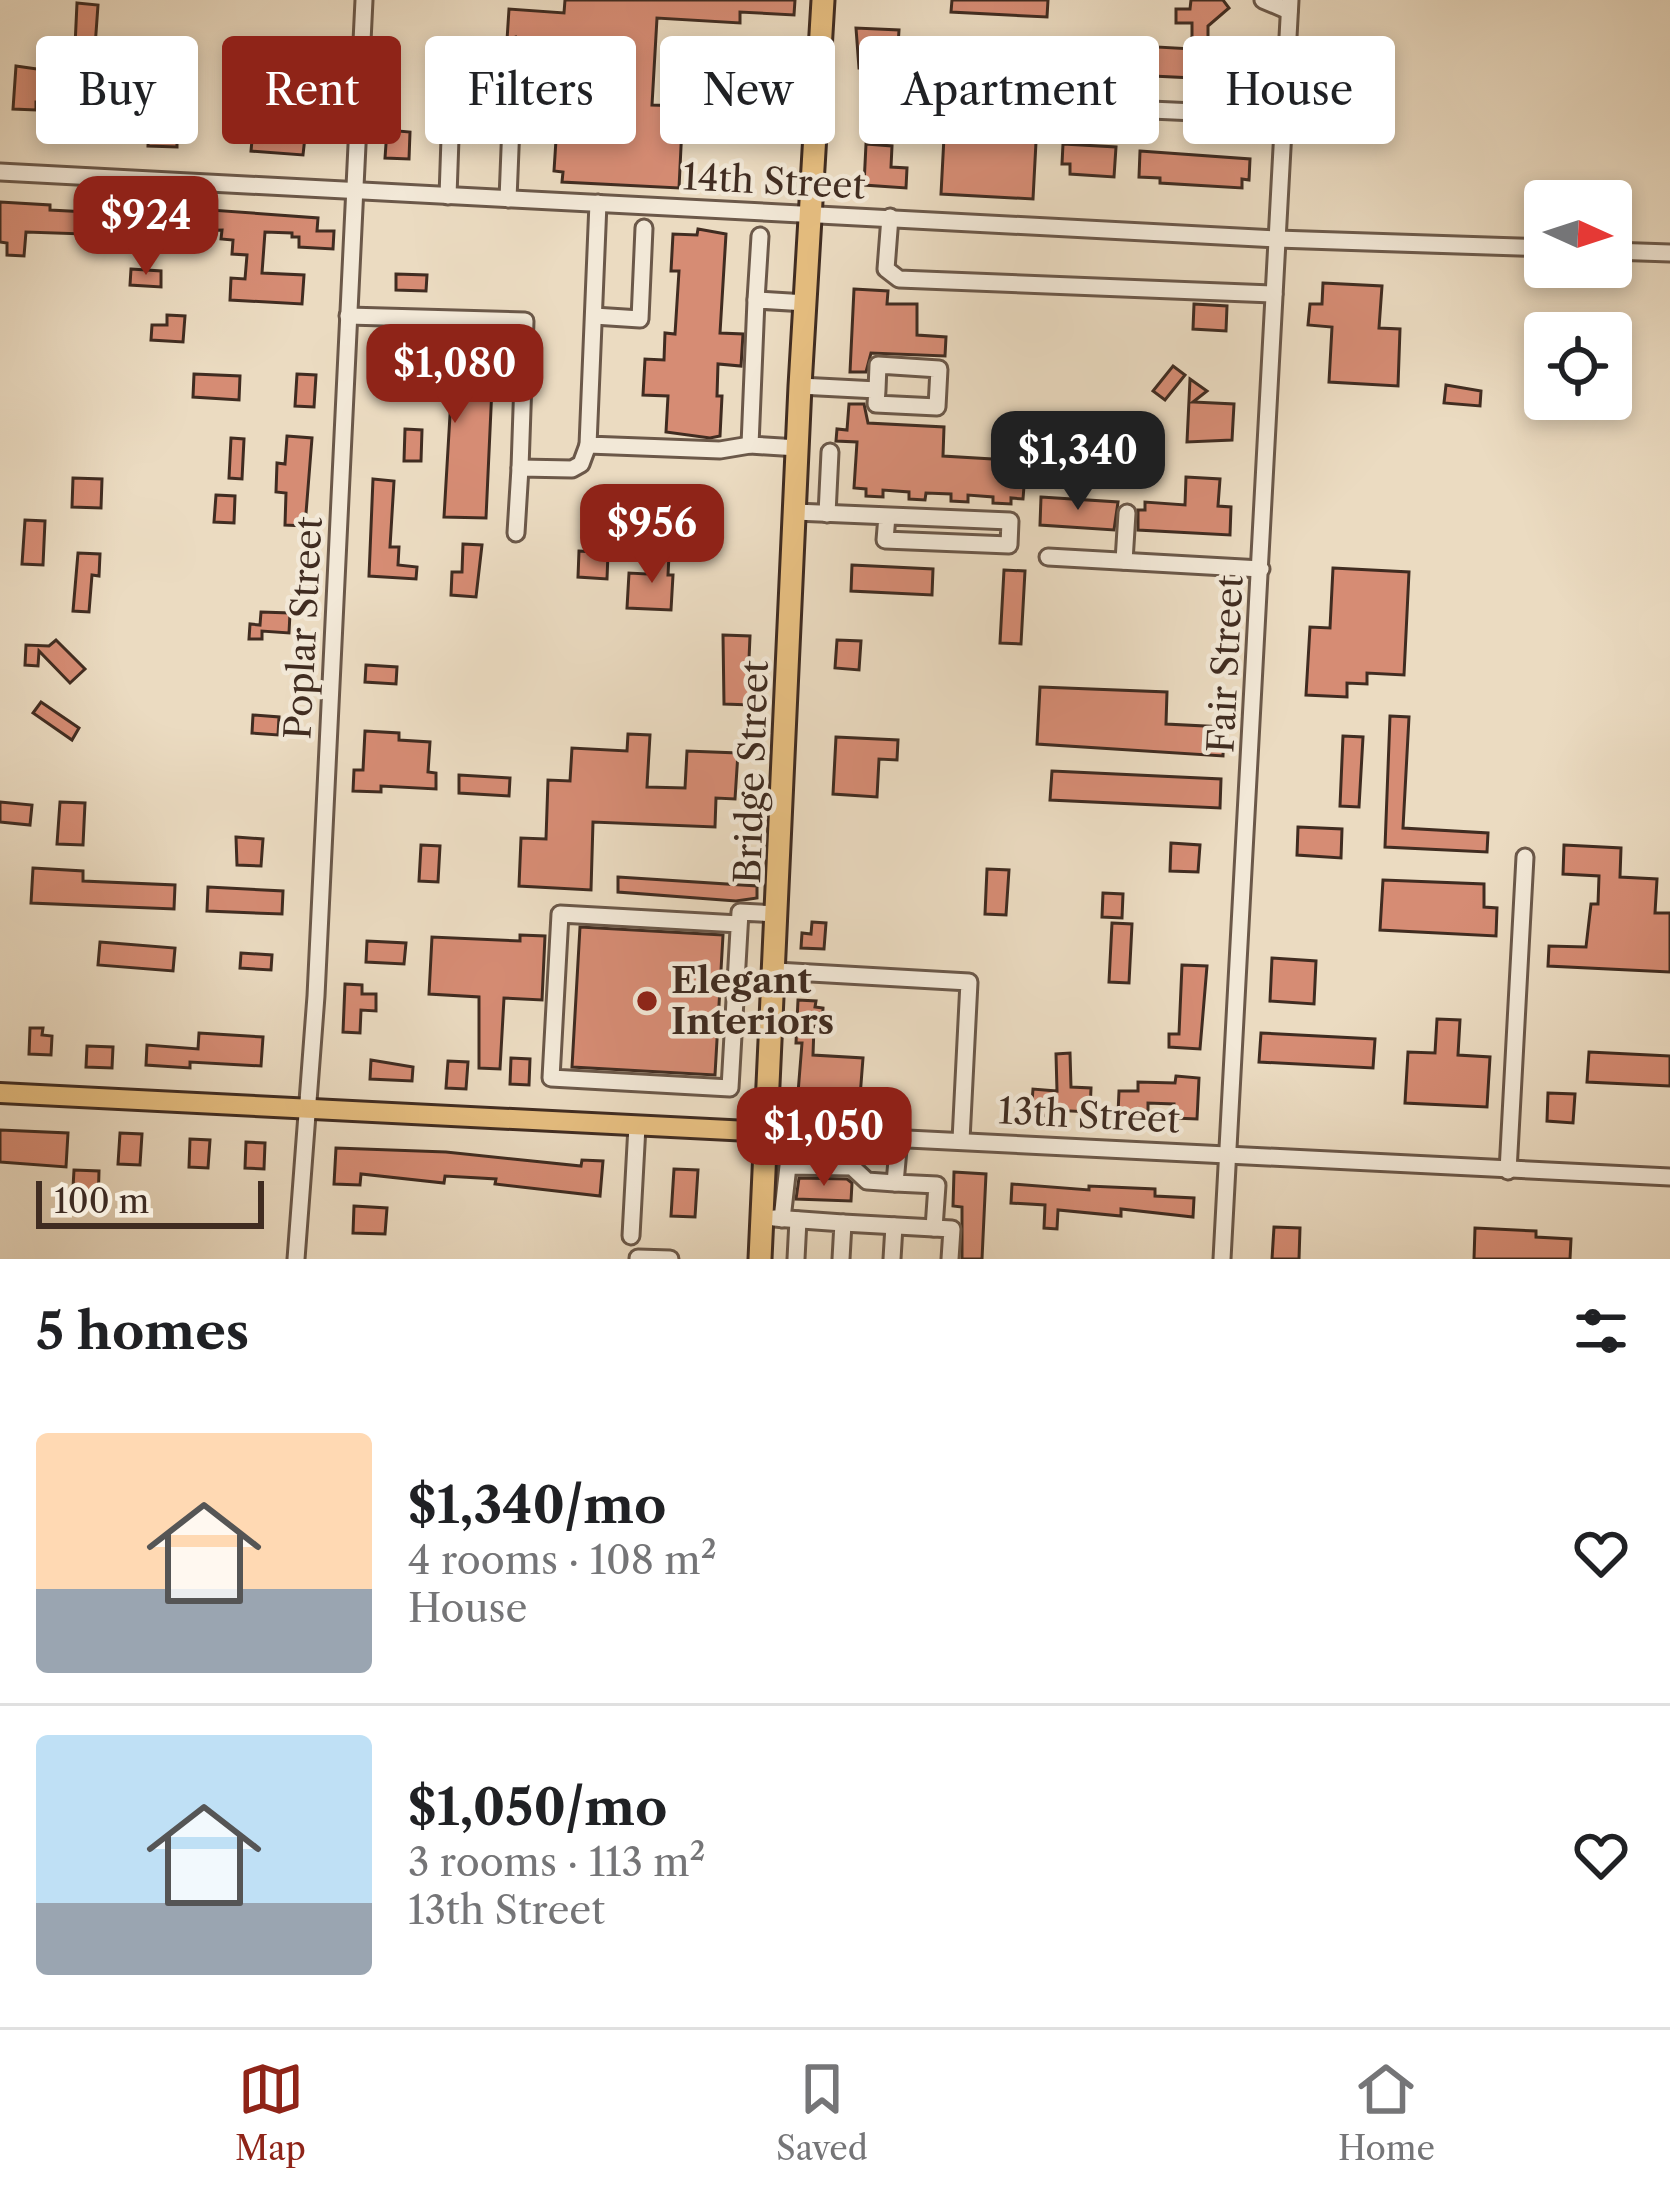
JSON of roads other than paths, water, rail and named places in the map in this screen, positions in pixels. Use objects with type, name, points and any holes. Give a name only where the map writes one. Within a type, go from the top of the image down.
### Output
[{"type":"highway","name":"Bridge Street","points":[[760,1259],[781,1219],[767,1132],[800,386],[823,0]]},
{"type":"main road","name":"13th Street","points":[[0,1093],[767,1132]]},
{"type":"street","name":"Poplar Street","points":[[296,1259],[309,1108],[364,0]]},
{"type":"street","points":[[1263,0],[1290,6]]},
{"type":"street","name":"Fair Street","points":[[1288,36],[1290,6]]},
{"type":"street","points":[[448,196],[450,144]]},
{"type":"street","points":[[508,199],[510,144]]},
{"type":"street","name":"Fair Street","points":[[1222,1259],[1282,144]]},
{"type":"street","name":"14th Street","points":[[0,172],[1524,247]]},
{"type":"street","points":[[520,468],[572,469],[581,464],[588,445],[598,203]]},
{"type":"street","points":[[890,217],[886,269],[899,279],[1274,294]]},
{"type":"street","points":[[594,316],[640,319],[644,228]]},
{"type":"street","points":[[750,445],[760,236]]},
{"type":"street","points":[[1632,252],[1670,253]]},
{"type":"street","points":[[756,300],[806,303]]},
{"type":"street","points":[[348,316],[525,321],[516,533]]},
{"type":"street","points":[[878,365],[939,369],[937,407],[876,404],[877,390],[878,365]]},
{"type":"street","points":[[800,386],[877,390]]},
{"type":"street","points":[[588,445],[798,448]]},
{"type":"street","points":[[827,514],[830,452]]},
{"type":"street","points":[[795,512],[1010,521],[1010,545],[885,540],[887,516]]},
{"type":"street","points":[[1124,561],[1127,513]]},
{"type":"street","points":[[1048,557],[1261,569]]},
{"type":"street","points":[[1508,1172],[1525,857]]},
{"type":"street","points":[[739,924],[560,914],[551,1078],[730,1088],[740,912],[778,914]]},
{"type":"street","points":[[776,971],[969,982],[962,1140]]},
{"type":"street","points":[[631,1236],[637,1126]]},
{"type":"street","name":"13th Street","points":[[767,1132],[1670,1177]]},
{"type":"street","points":[[895,1183],[899,1138]]},
{"type":"street","points":[[796,1259],[781,1219],[788,1166],[852,1166],[867,1181],[937,1185],[934,1228]]},
{"type":"street","points":[[781,1219],[952,1229],[950,1259]]},
{"type":"street","points":[[841,1259],[843,1223]]},
{"type":"street","points":[[892,1259],[894,1226]]},
{"type":"street","points":[[638,1258],[670,1259]]},
{"type":"place","name":"Elegant Interiors","points":[[647,1001]]}]
